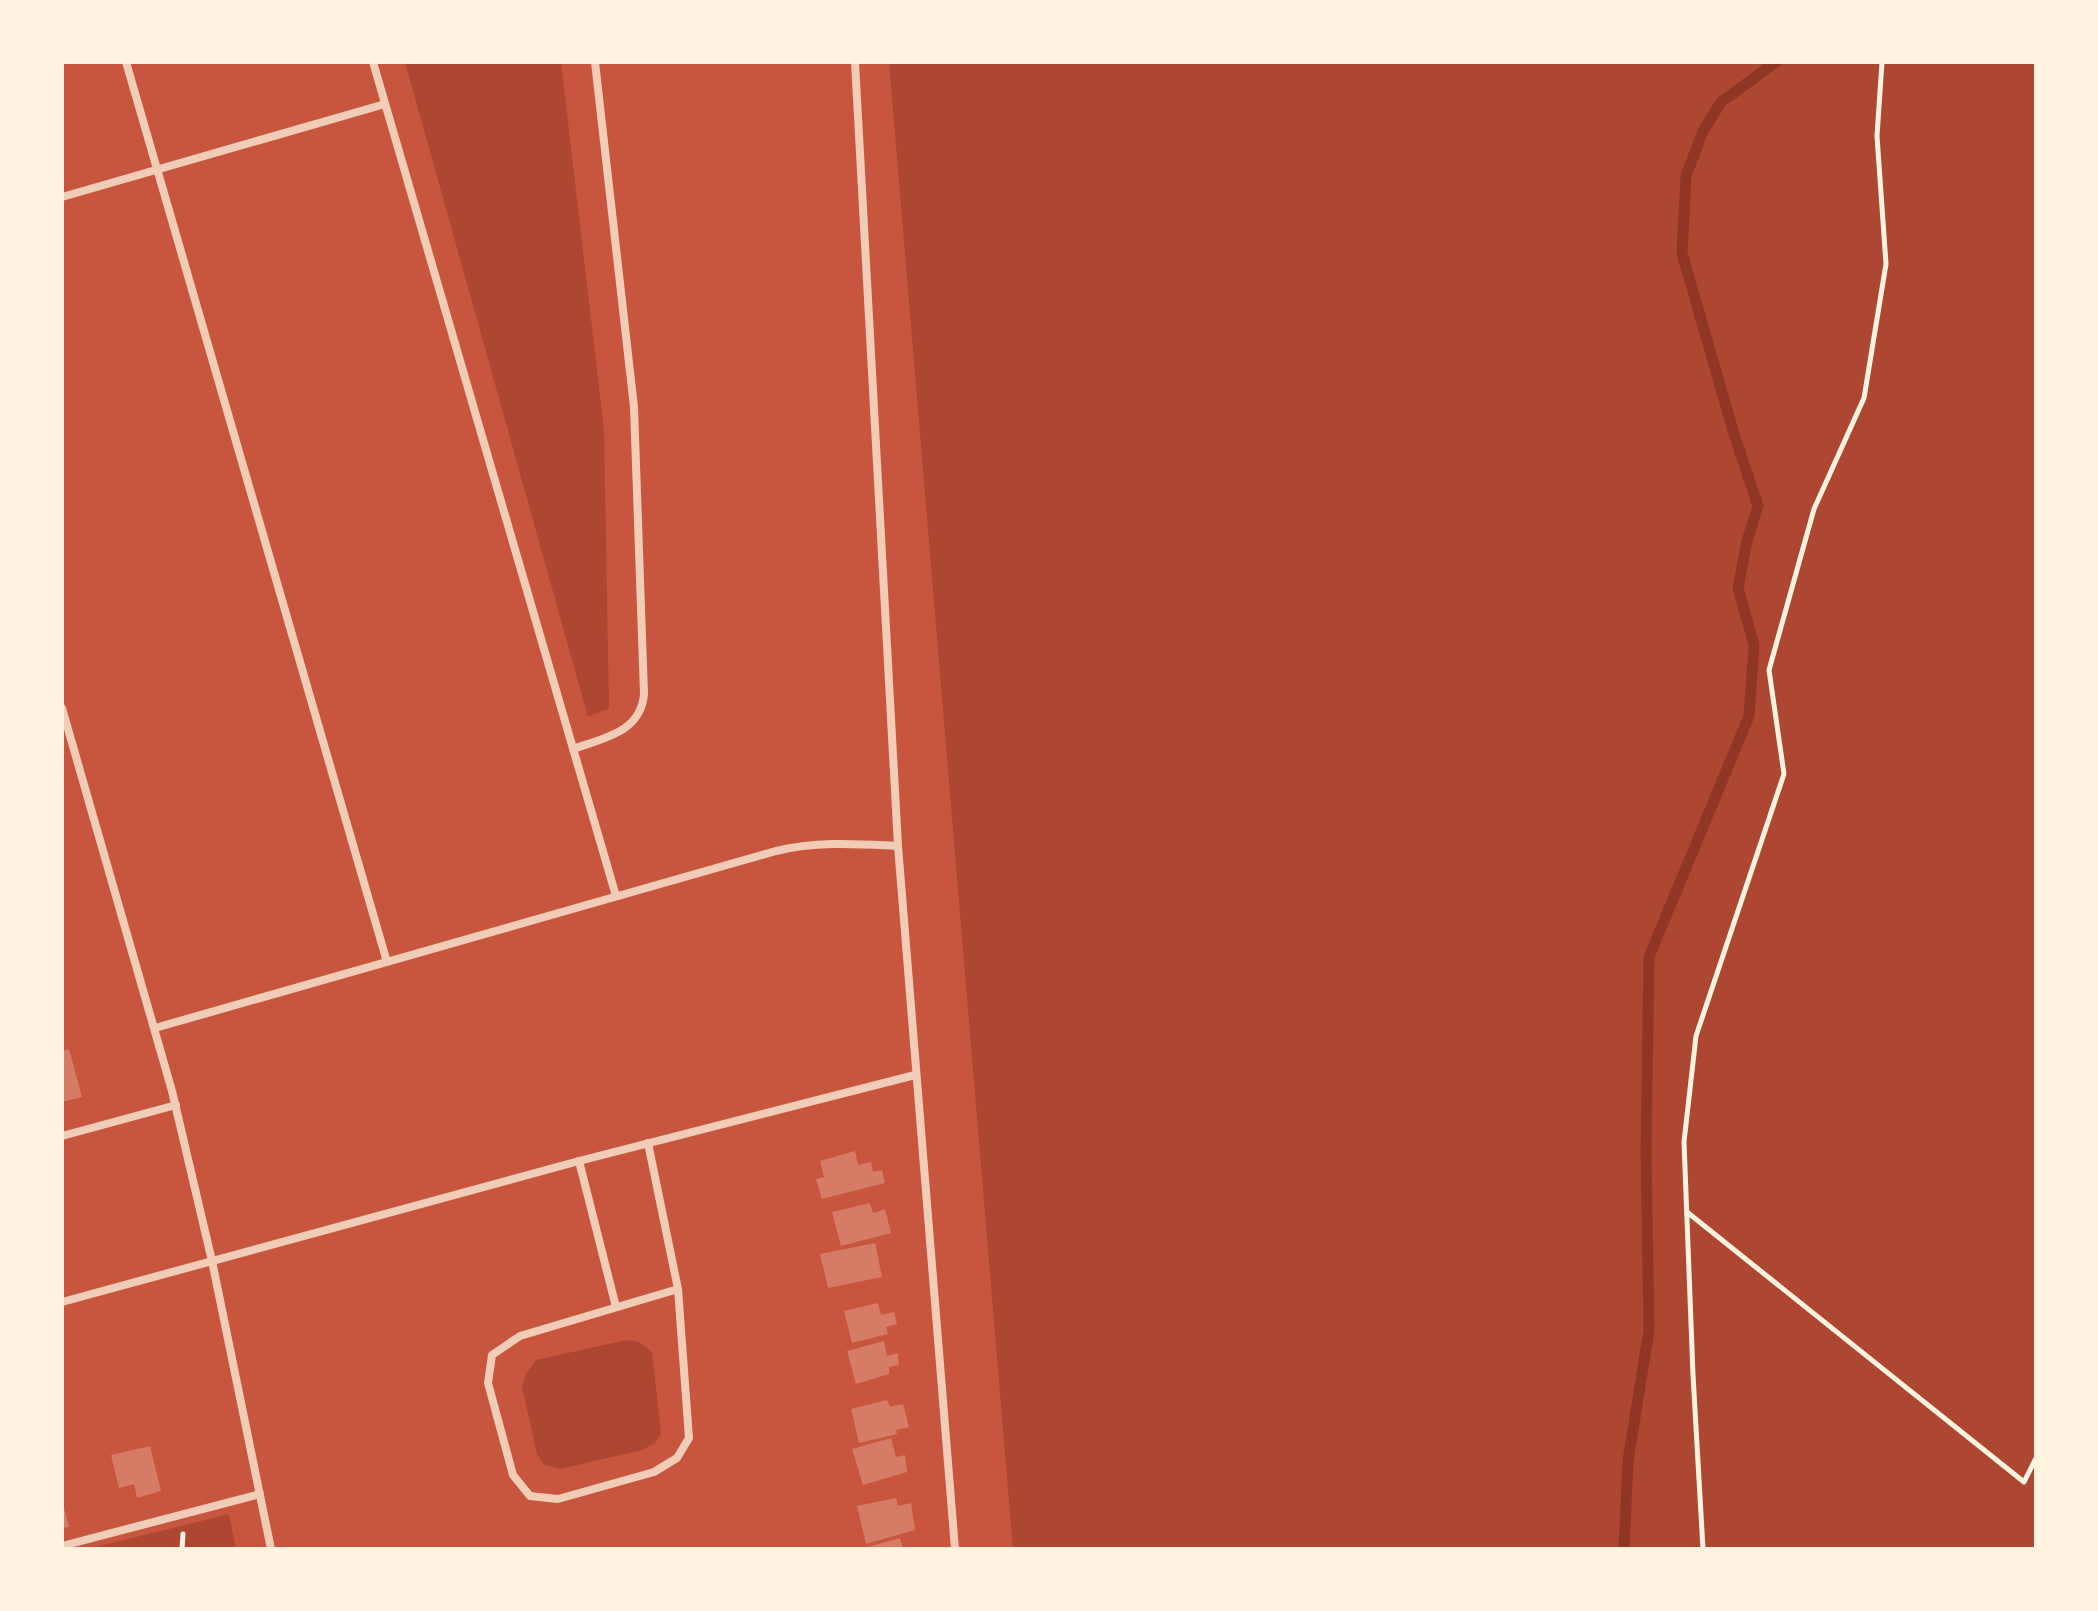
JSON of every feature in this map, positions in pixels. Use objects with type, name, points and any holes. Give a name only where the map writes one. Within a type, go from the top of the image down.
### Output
[{"type":"street","points":[[126,62],[387,962]]},
{"type":"street","points":[[373,62],[616,896]]},
{"type":"street","points":[[573,749],[630,726],[639,717],[644,694],[634,407],[595,62]]},
{"type":"street","points":[[855,62],[898,846],[955,1549]]},
{"type":"street","points":[[62,197],[385,104]]},
{"type":"street","points":[[62,708],[176,1105],[212,1261],[271,1549]]},
{"type":"street","points":[[155,1028],[801,845],[898,846]]},
{"type":"street","points":[[62,1302],[579,1161],[915,1075]]},
{"type":"street","points":[[62,1136],[176,1105]]},
{"type":"street","points":[[648,1143],[678,1289],[689,1438],[677,1458],[654,1472],[558,1499],[530,1496],[513,1475],[488,1383],[492,1355],[520,1336],[678,1289]]},
{"type":"street","points":[[579,1161],[616,1307]]},
{"type":"street","points":[[62,1546],[260,1494]]},
{"type":"path","points":[[1703,1549],[1684,1142],[1696,1036],[1784,774],[1769,670],[1814,509],[1864,398],[1886,264],[1877,136],[1882,62]]},
{"type":"path","points":[[1687,1212],[2024,1482],[2036,1458]]},
{"type":"shaded area","points":[[405,62],[561,62],[604,430],[609,708],[588,717]]},
{"type":"shaded area","points":[[889,62],[2036,62],[2036,1549],[1013,1549]]},
{"type":"shaded area","points":[[627,1340],[639,1342],[652,1352],[661,1434],[655,1443],[642,1450],[560,1469],[544,1465],[537,1454],[522,1387],[526,1374],[536,1360]]},
{"type":"shaded area","points":[[229,1514],[236,1549],[88,1549]]},
{"type":"building","points":[[69,1049],[82,1097],[62,1102],[62,1051]]},
{"type":"building","points":[[855,1151],[858,1165],[871,1162],[873,1172],[882,1170],[885,1183],[822,1199],[816,1179],[824,1177],[820,1161]]},
{"type":"building","points":[[870,1203],[873,1213],[885,1209],[891,1233],[841,1246],[832,1212]]},
{"type":"building","points":[[875,1243],[882,1277],[828,1288],[820,1254]]},
{"type":"building","points":[[878,1303],[881,1315],[894,1312],[897,1324],[886,1327],[888,1334],[852,1343],[844,1311]]},
{"type":"building","points":[[884,1341],[887,1356],[898,1353],[899,1365],[889,1367],[889,1374],[856,1384],[847,1351]]},
{"type":"building","points":[[887,1400],[890,1407],[903,1404],[909,1427],[896,1430],[897,1434],[859,1443],[851,1409]]},
{"type":"building","points":[[891,1438],[896,1457],[905,1455],[907,1472],[863,1485],[852,1449]]},
{"type":"building","points":[[150,1446],[161,1491],[137,1498],[134,1484],[119,1488],[111,1455]]},
{"type":"building","points":[[896,1498],[898,1506],[911,1503],[915,1530],[866,1544],[857,1506]]},
{"type":"building","points":[[62,1500],[69,1527],[62,1528]]},
{"type":"building","points":[[900,1538],[903,1549],[864,1549],[864,1548]]},
{"type":"waterway","points":[[1624,1549],[1628,1461],[1649,1330],[1646,1151],[1649,957],[1749,716],[1754,645],[1738,588],[1758,506],[1682,253],[1686,176],[1703,131],[1721,102],[1776,62]]}]
